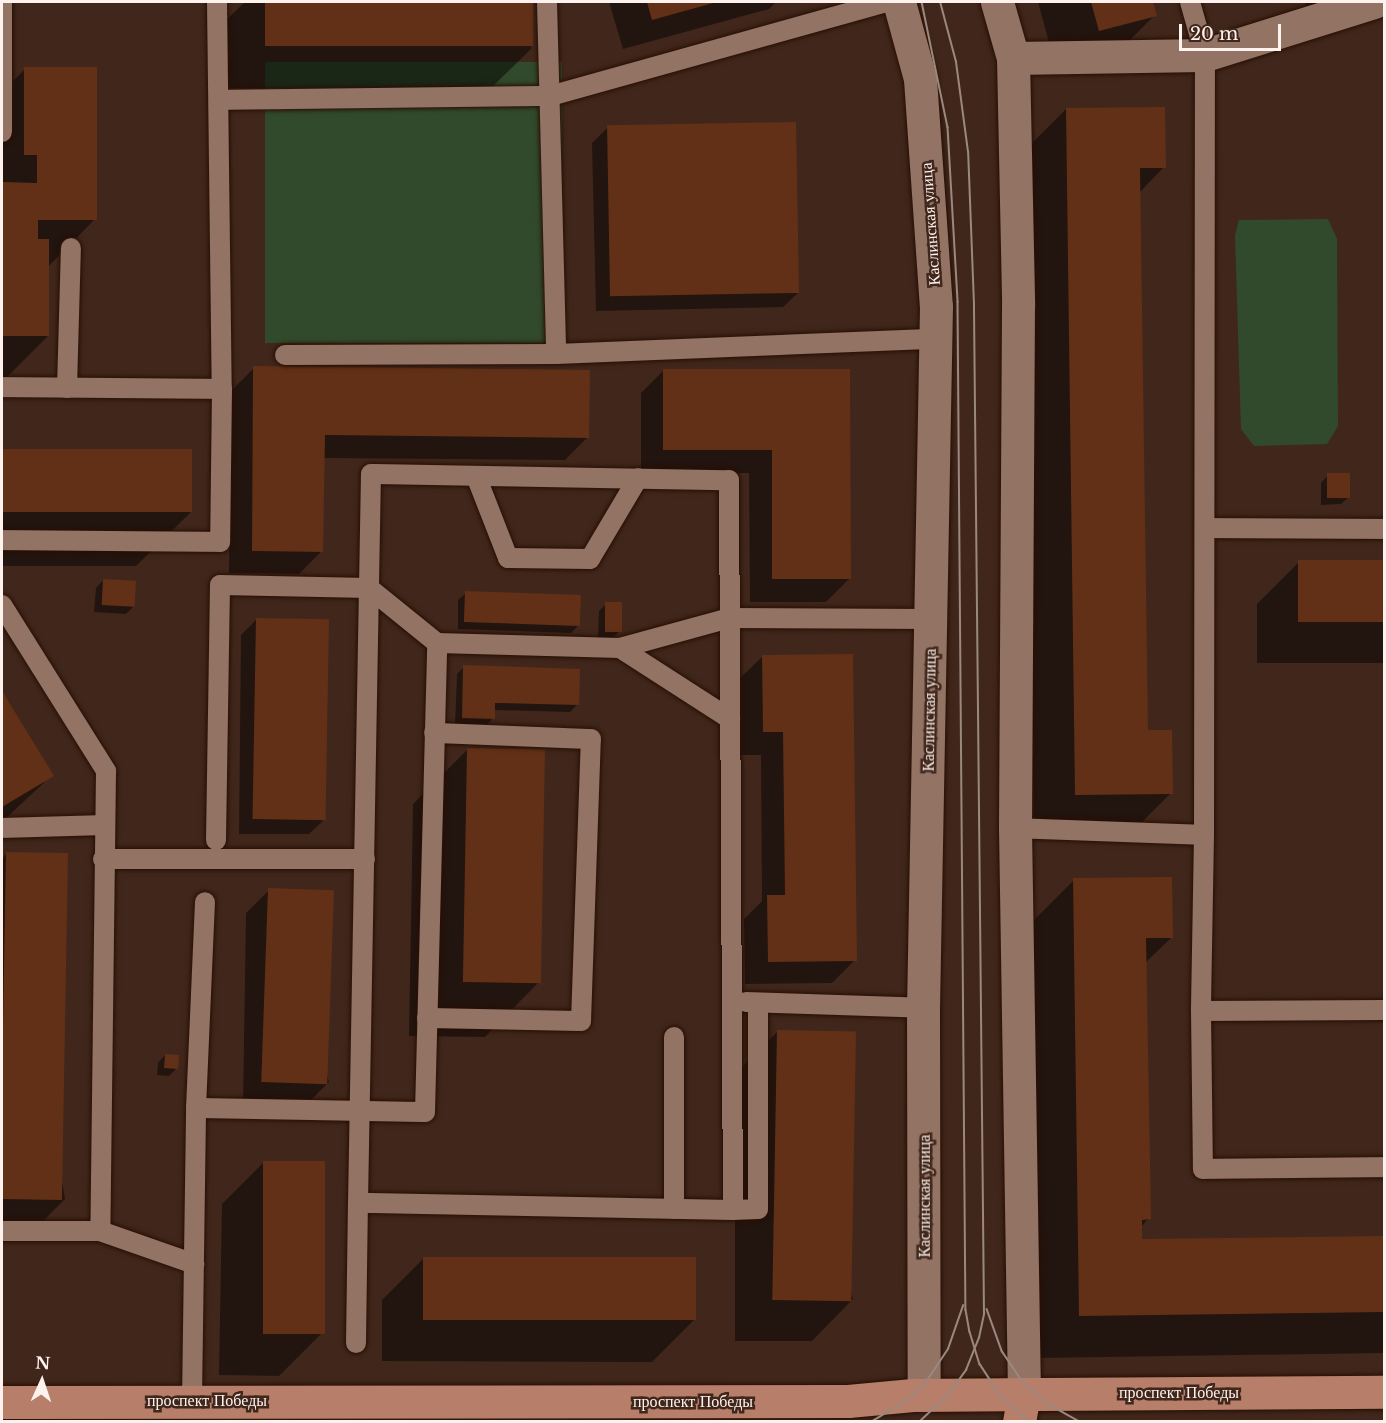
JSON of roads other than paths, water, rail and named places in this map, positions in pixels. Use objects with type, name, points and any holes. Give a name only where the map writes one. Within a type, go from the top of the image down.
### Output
[{"type":"main road","name":"Каслинская улица","points":[[899,2],[920,79],[936,306],[923,1008],[924,1408]]},
{"type":"main road","points":[[997,2],[1012,58],[1018,306],[1015,828],[1022,1408]]},
{"type":"main road","points":[[1012,58],[1205,55],[1374,2]]},
{"type":"main road","name":"проспект Победы","points":[[2,1402],[848,1401],[924,1408],[1022,1408],[1384,1392]]},
{"type":"lane","points":[[2,2],[2,132]]},
{"type":"lane","points":[[2,540],[220,542],[222,389],[217,2]]},
{"type":"lane","points":[[547,2],[556,354]]},
{"type":"lane","points":[[219,100],[550,96],[886,2]]},
{"type":"lane","points":[[1190,2],[1205,55],[1204,835],[1201,1011],[1203,1168],[1384,1167]]},
{"type":"lane","points":[[67,388],[71,248]]},
{"type":"lane","points":[[285,355],[556,354],[935,339]]},
{"type":"lane","points":[[2,387],[222,389]]},
{"type":"lane","points":[[356,1343],[371,474],[729,480],[733,1210]]},
{"type":"lane","points":[[476,476],[508,558],[590,559],[638,478]]},
{"type":"lane","points":[[1204,528],[1384,529]]},
{"type":"lane","points":[[216,840],[220,585],[369,588],[437,642],[620,648],[730,618],[930,619]]},
{"type":"lane","points":[[2,605],[106,771],[99,1231]]},
{"type":"lane","points":[[196,1108],[426,1112],[437,642]]},
{"type":"lane","points":[[620,648],[730,719]]},
{"type":"lane","points":[[427,1018],[580,1021],[591,739],[434,733]]},
{"type":"lane","points":[[2,828],[104,825]]},
{"type":"lane","points":[[1015,828],[1204,835]]},
{"type":"lane","points":[[103,860],[365,859]]},
{"type":"lane","points":[[192,1400],[196,1108],[205,902]]},
{"type":"lane","points":[[732,1002],[923,1008]]},
{"type":"lane","points":[[358,1203],[758,1209],[758,1003]]},
{"type":"lane","points":[[1201,1011],[1384,1010]]},
{"type":"lane","points":[[674,1209],[675,1037]]},
{"type":"lane","points":[[2,1231],[99,1231],[194,1264]]},
{"type":"tram line","points":[[922,2],[948,127],[958,302],[966,1310],[980,1364],[1000,1395],[1029,1422]]},
{"type":"tram line","points":[[919,1422],[948,1395],[966,1370],[979,1338],[984,1314],[974,305],[968,152],[956,62],[940,2]]},
{"type":"tram line","points":[[871,1422],[903,1403],[924,1385],[948,1349],[963,1306]]},
{"type":"tram line","points":[[987,1309],[1002,1351],[1023,1382],[1048,1404],[1081,1422]]}]
